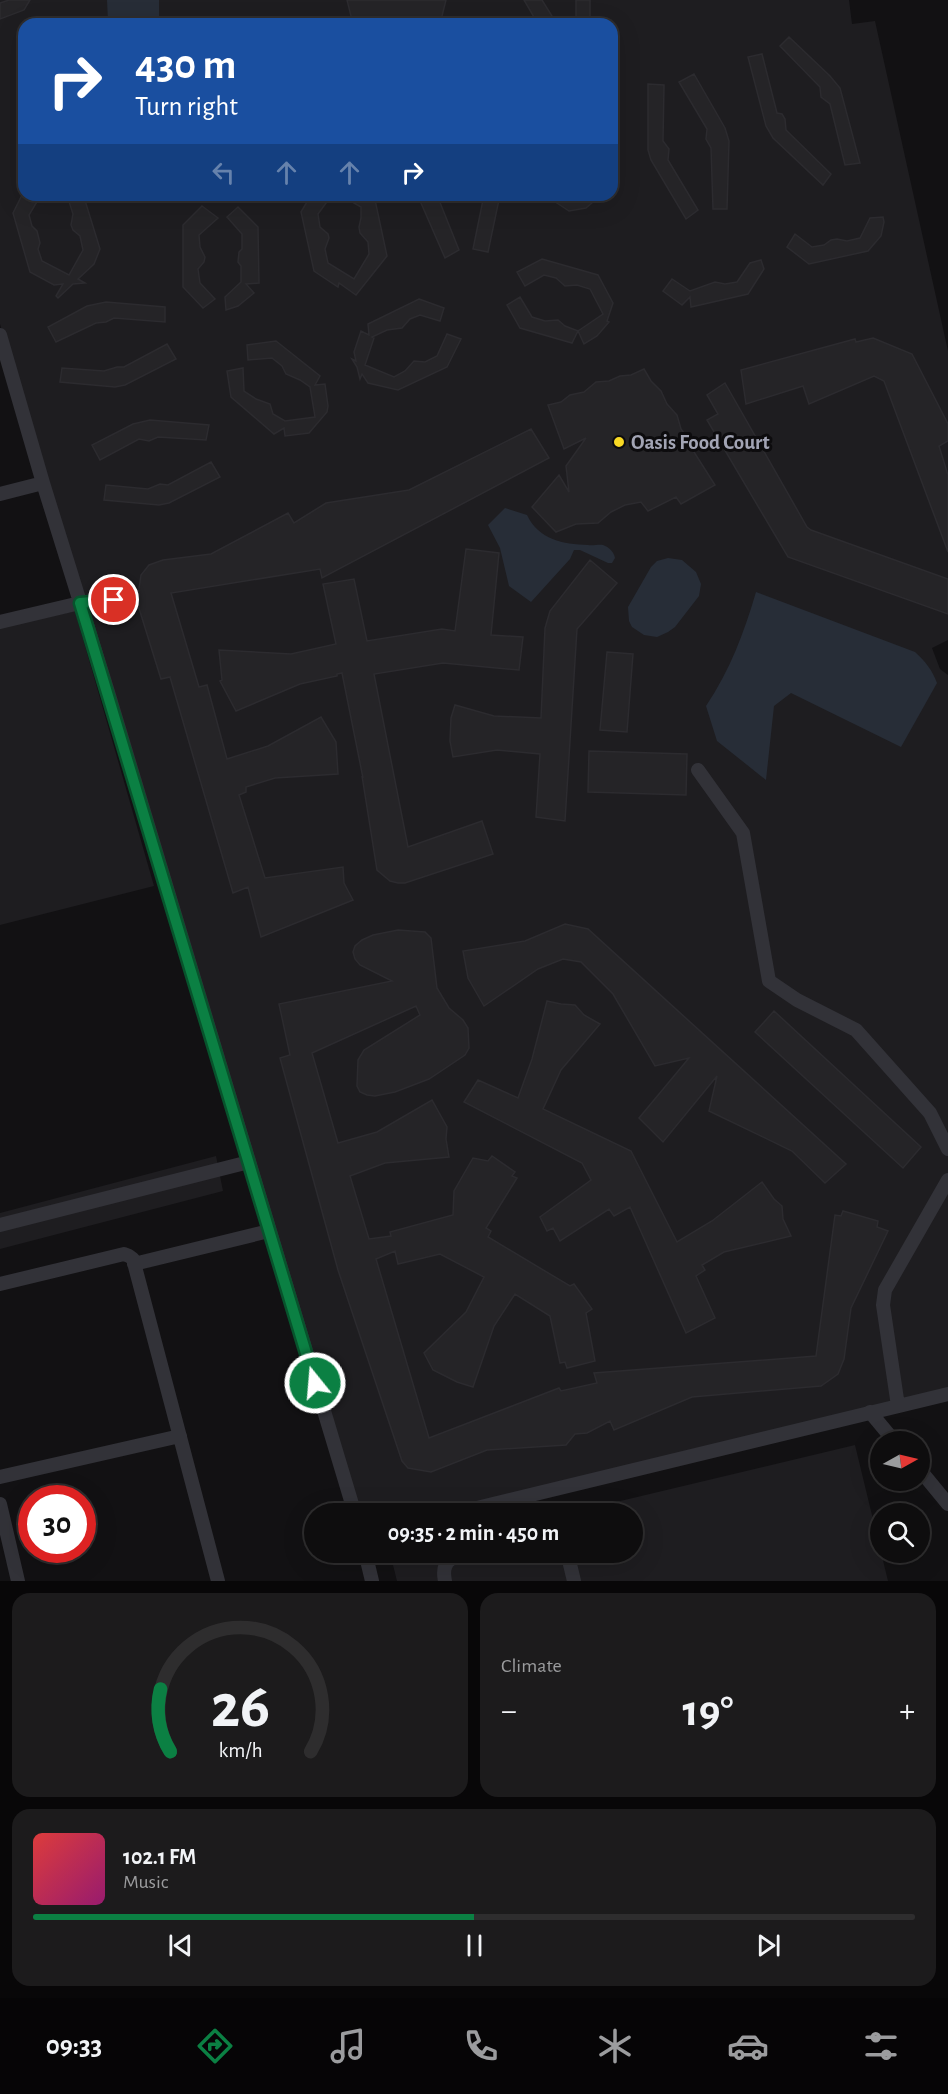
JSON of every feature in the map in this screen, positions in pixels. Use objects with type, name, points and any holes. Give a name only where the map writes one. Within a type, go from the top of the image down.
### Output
[{"type":"street","points":[[0,335],[351,1503]]},
{"type":"street","points":[[0,494],[43,483]]},
{"type":"street","points":[[0,622],[80,603],[114,600]]},
{"type":"street","points":[[698,770],[743,833],[769,981],[797,1000],[856,1030],[930,1113],[948,1149]]},
{"type":"street","points":[[0,1225],[249,1162]]},
{"type":"street","points":[[898,1406],[883,1305],[885,1290],[948,1180]]},
{"type":"street","points":[[134,1264],[269,1231]]},
{"type":"street","points":[[0,1284],[124,1254],[129,1256],[134,1264],[218,1581]]},
{"type":"street","points":[[497,1503],[948,1394]]},
{"type":"street","points":[[870,1412],[886,1431]]},
{"type":"street","points":[[0,1477],[180,1436]]},
{"type":"street","points":[[930,1482],[948,1504]]},
{"type":"street","points":[[0,1504],[18,1581]]},
{"type":"street","points":[[368,1563],[372,1581]]},
{"type":"street","points":[[445,1581],[443,1572],[447,1563]]},
{"type":"street","points":[[570,1563],[574,1581]]},
{"type":"shaded area","points":[[0,0],[849,0],[852,24],[875,21],[948,351],[948,640],[932,648],[940,669],[948,675],[948,1396],[472,1503],[357,1503],[0,324]]},
{"type":"shaded area","points":[[107,0],[159,0],[159,18],[108,18]]},
{"type":"shaded area","points":[[505,508],[527,515],[538,530],[553,539],[561,542],[603,545],[611,550],[615,558],[612,563],[608,563],[580,550],[574,550],[570,559],[531,602],[509,586],[500,548],[488,525]]},
{"type":"shaded area","points":[[668,558],[682,560],[696,572],[701,584],[699,596],[675,627],[668,632],[657,637],[644,635],[632,627],[628,607],[651,567],[657,561]]},
{"type":"shaded area","points":[[756,592],[915,652],[922,659],[931,670],[937,683],[901,747],[791,693],[774,706],[766,780],[717,741],[706,706],[736,651]]},
{"type":"shaded area","points":[[75,611],[154,886],[0,925],[0,628]]},
{"type":"shaded area","points":[[216,1156],[223,1191],[0,1249],[0,1213]]},
{"type":"shaded area","points":[[855,1445],[870,1507],[870,1563],[884,1563],[888,1581],[397,1581],[392,1563],[643,1563],[643,1503],[612,1503]]},
{"type":"building","points":[[9,0],[30,0],[24,10],[0,19],[0,3]]},
{"type":"building","points":[[347,0],[446,0],[442,18],[352,18]]},
{"type":"building","points":[[524,0],[542,0],[553,18],[534,18]]},
{"type":"building","points":[[576,0],[590,0],[590,18],[576,18]]},
{"type":"building","points":[[789,37],[840,88],[860,163],[845,165],[830,104],[821,97],[820,87],[780,46]]},
{"type":"building","points":[[762,54],[777,113],[782,114],[785,119],[786,130],[831,174],[823,185],[773,138],[766,126],[748,57]]},
{"type":"building","points":[[694,74],[725,128],[729,141],[727,209],[713,209],[711,148],[706,139],[707,129],[679,82]]},
{"type":"building","points":[[648,84],[664,85],[663,141],[669,149],[668,160],[698,210],[686,219],[651,160],[648,150]]},
{"type":"building","points":[[19,201],[37,201],[29,215],[32,226],[37,231],[40,243],[38,249],[42,261],[69,275],[83,250],[80,236],[71,225],[73,214],[69,201],[85,201],[100,249],[94,264],[78,279],[85,283],[73,284],[58,298],[56,296],[63,284],[54,285],[30,272],[13,213]]},
{"type":"building","points":[[307,201],[328,201],[318,214],[320,227],[329,238],[325,249],[328,263],[354,279],[369,254],[368,242],[360,233],[361,207],[350,201],[375,201],[387,256],[356,295],[339,283],[338,287],[314,271],[301,212]]},
{"type":"building","points":[[421,201],[439,201],[459,250],[445,258]]},
{"type":"building","points":[[483,201],[499,201],[488,252],[473,249]]},
{"type":"building","points":[[554,201],[594,201],[586,208],[569,211]]},
{"type":"building","points":[[202,206],[218,218],[199,235],[200,247],[205,257],[198,269],[200,283],[215,299],[203,308],[183,287],[183,225]]},
{"type":"building","points":[[238,207],[258,227],[259,283],[246,284],[254,293],[238,306],[226,310],[225,297],[241,282],[241,266],[238,262],[239,252],[242,249],[242,234],[227,217]]},
{"type":"building","points":[[883,217],[881,236],[868,251],[809,264],[787,247],[795,234],[812,247],[824,245],[831,240],[847,241],[860,238],[870,218]]},
{"type":"building","points":[[542,259],[598,275],[613,303],[607,321],[609,322],[597,336],[584,344],[578,331],[603,314],[590,289],[577,285],[565,286],[556,278],[544,275],[525,286],[517,272]]},
{"type":"building","points":[[761,260],[764,269],[748,294],[691,307],[690,297],[682,305],[663,291],[672,279],[690,291],[715,282],[725,284],[737,282],[750,263]]},
{"type":"building","points":[[520,297],[532,317],[545,321],[558,320],[565,326],[578,331],[572,343],[520,328],[507,305]]},
{"type":"building","points":[[419,299],[444,308],[440,321],[420,315],[410,319],[402,328],[387,330],[372,337],[374,338],[365,365],[394,377],[405,371],[414,361],[425,362],[437,356],[447,334],[461,339],[447,367],[398,390],[368,383],[362,374],[360,379],[352,359],[356,361],[354,352],[361,331],[369,335],[368,324]]},
{"type":"building","points":[[106,302],[165,307],[165,322],[114,318],[96,323],[56,342],[48,327],[87,306]]},
{"type":"building","points":[[873,338],[912,354],[948,424],[948,441],[939,446],[948,475],[948,552],[884,381],[874,376],[809,404],[803,386],[746,404],[741,370],[855,339],[856,342]]},
{"type":"building","points":[[276,341],[320,376],[315,385],[325,384],[327,412],[309,433],[285,436],[284,428],[274,434],[231,397],[227,371],[243,368],[244,391],[270,404],[273,414],[285,421],[315,417],[310,387],[286,374],[282,366],[272,358],[248,360],[247,345]]},
{"type":"building","points":[[167,344],[176,359],[125,385],[115,387],[60,382],[62,368],[104,371],[124,367]]},
{"type":"building","points":[[644,369],[677,415],[681,429],[689,440],[687,441],[715,485],[681,504],[676,497],[648,511],[641,502],[625,505],[611,512],[598,523],[576,524],[556,532],[532,507],[559,475],[569,492],[566,466],[586,438],[564,449],[548,405],[561,402],[570,395],[584,392],[596,382],[609,381]]},
{"type":"building","points":[[725,383],[807,527],[948,579],[948,614],[788,557],[707,420],[718,414],[707,395]]},
{"type":"building","points":[[150,420],[209,425],[206,440],[158,437],[149,441],[139,439],[100,460],[92,445],[133,424]]},
{"type":"building","points":[[531,429],[549,458],[322,578],[320,569],[171,593],[199,687],[207,685],[227,759],[268,746],[321,717],[336,742],[338,774],[275,778],[246,787],[246,792],[239,795],[265,878],[343,867],[344,883],[353,900],[261,937],[248,887],[233,893],[170,677],[161,679],[137,602],[141,575],[149,565],[163,560],[211,554],[288,513],[294,523],[326,503],[409,490]]},
{"type":"building","points":[[211,462],[220,477],[169,503],[159,505],[104,500],[106,485],[148,489],[160,484],[168,485]]},
{"type":"building","points":[[466,549],[499,553],[491,635],[523,637],[519,670],[443,663],[374,674],[408,847],[482,821],[493,854],[405,883],[398,883],[390,881],[377,870],[362,776],[363,778],[342,673],[300,684],[236,711],[220,681],[222,680],[219,650],[291,654],[336,644],[323,584],[354,579],[367,641],[442,629],[455,631]]},
{"type":"building","points":[[590,560],[617,583],[577,629],[565,821],[536,817],[540,754],[497,750],[453,757],[450,741],[451,718],[455,705],[494,716],[541,718],[545,628],[550,611]]},
{"type":"building","points":[[607,652],[633,654],[627,732],[600,730]]},
{"type":"building","points":[[589,751],[687,754],[686,795],[588,792]]},
{"type":"building","points":[[565,924],[588,929],[846,1164],[825,1183],[792,1151],[709,1111],[717,1076],[663,1142],[639,1118],[689,1058],[655,1066],[613,994],[581,962],[563,959],[538,969],[484,1006],[468,978],[463,951],[525,941]]},
{"type":"building","points":[[398,930],[425,932],[431,938],[437,988],[449,1008],[463,1020],[468,1028],[469,1048],[465,1055],[429,1079],[395,1092],[375,1096],[360,1092],[357,1086],[358,1060],[364,1050],[420,1015],[416,1006],[312,1053],[338,1143],[377,1132],[432,1100],[447,1127],[449,1157],[385,1163],[350,1176],[369,1239],[391,1236],[390,1232],[453,1215],[454,1191],[473,1158],[488,1161],[492,1156],[515,1172],[512,1176],[517,1178],[486,1228],[491,1231],[488,1237],[570,1286],[574,1284],[592,1309],[586,1313],[595,1361],[567,1368],[565,1362],[560,1363],[550,1316],[515,1294],[494,1326],[473,1387],[433,1370],[424,1353],[466,1312],[484,1277],[440,1254],[398,1264],[395,1251],[376,1259],[429,1438],[559,1388],[561,1391],[597,1383],[594,1373],[816,1356],[835,1215],[841,1216],[843,1211],[878,1221],[877,1227],[888,1231],[851,1308],[844,1359],[838,1374],[821,1386],[692,1397],[614,1430],[610,1421],[587,1433],[575,1434],[566,1445],[487,1450],[431,1472],[408,1468],[402,1461],[338,1270],[280,1058],[290,1055],[279,1004],[392,981],[360,965],[353,952],[355,946],[362,940],[373,935]]},
{"type":"building","points":[[547,1001],[575,1005],[584,1015],[600,1024],[561,1070],[543,1109],[631,1151],[677,1242],[712,1221],[762,1182],[782,1206],[783,1219],[791,1236],[724,1252],[702,1265],[705,1270],[696,1276],[715,1318],[686,1333],[630,1207],[614,1216],[609,1209],[560,1241],[553,1228],[547,1231],[540,1217],[591,1180],[582,1163],[464,1102],[478,1080],[518,1098],[532,1059]]},
{"type":"building","points":[[774,1011],[921,1147],[903,1168],[755,1032]]},
{"type":"place","name":"Oasis Food Court","points":[[619,442]]},
{"type":"route","points":[[114,600],[80,603],[315,1383]]}]
